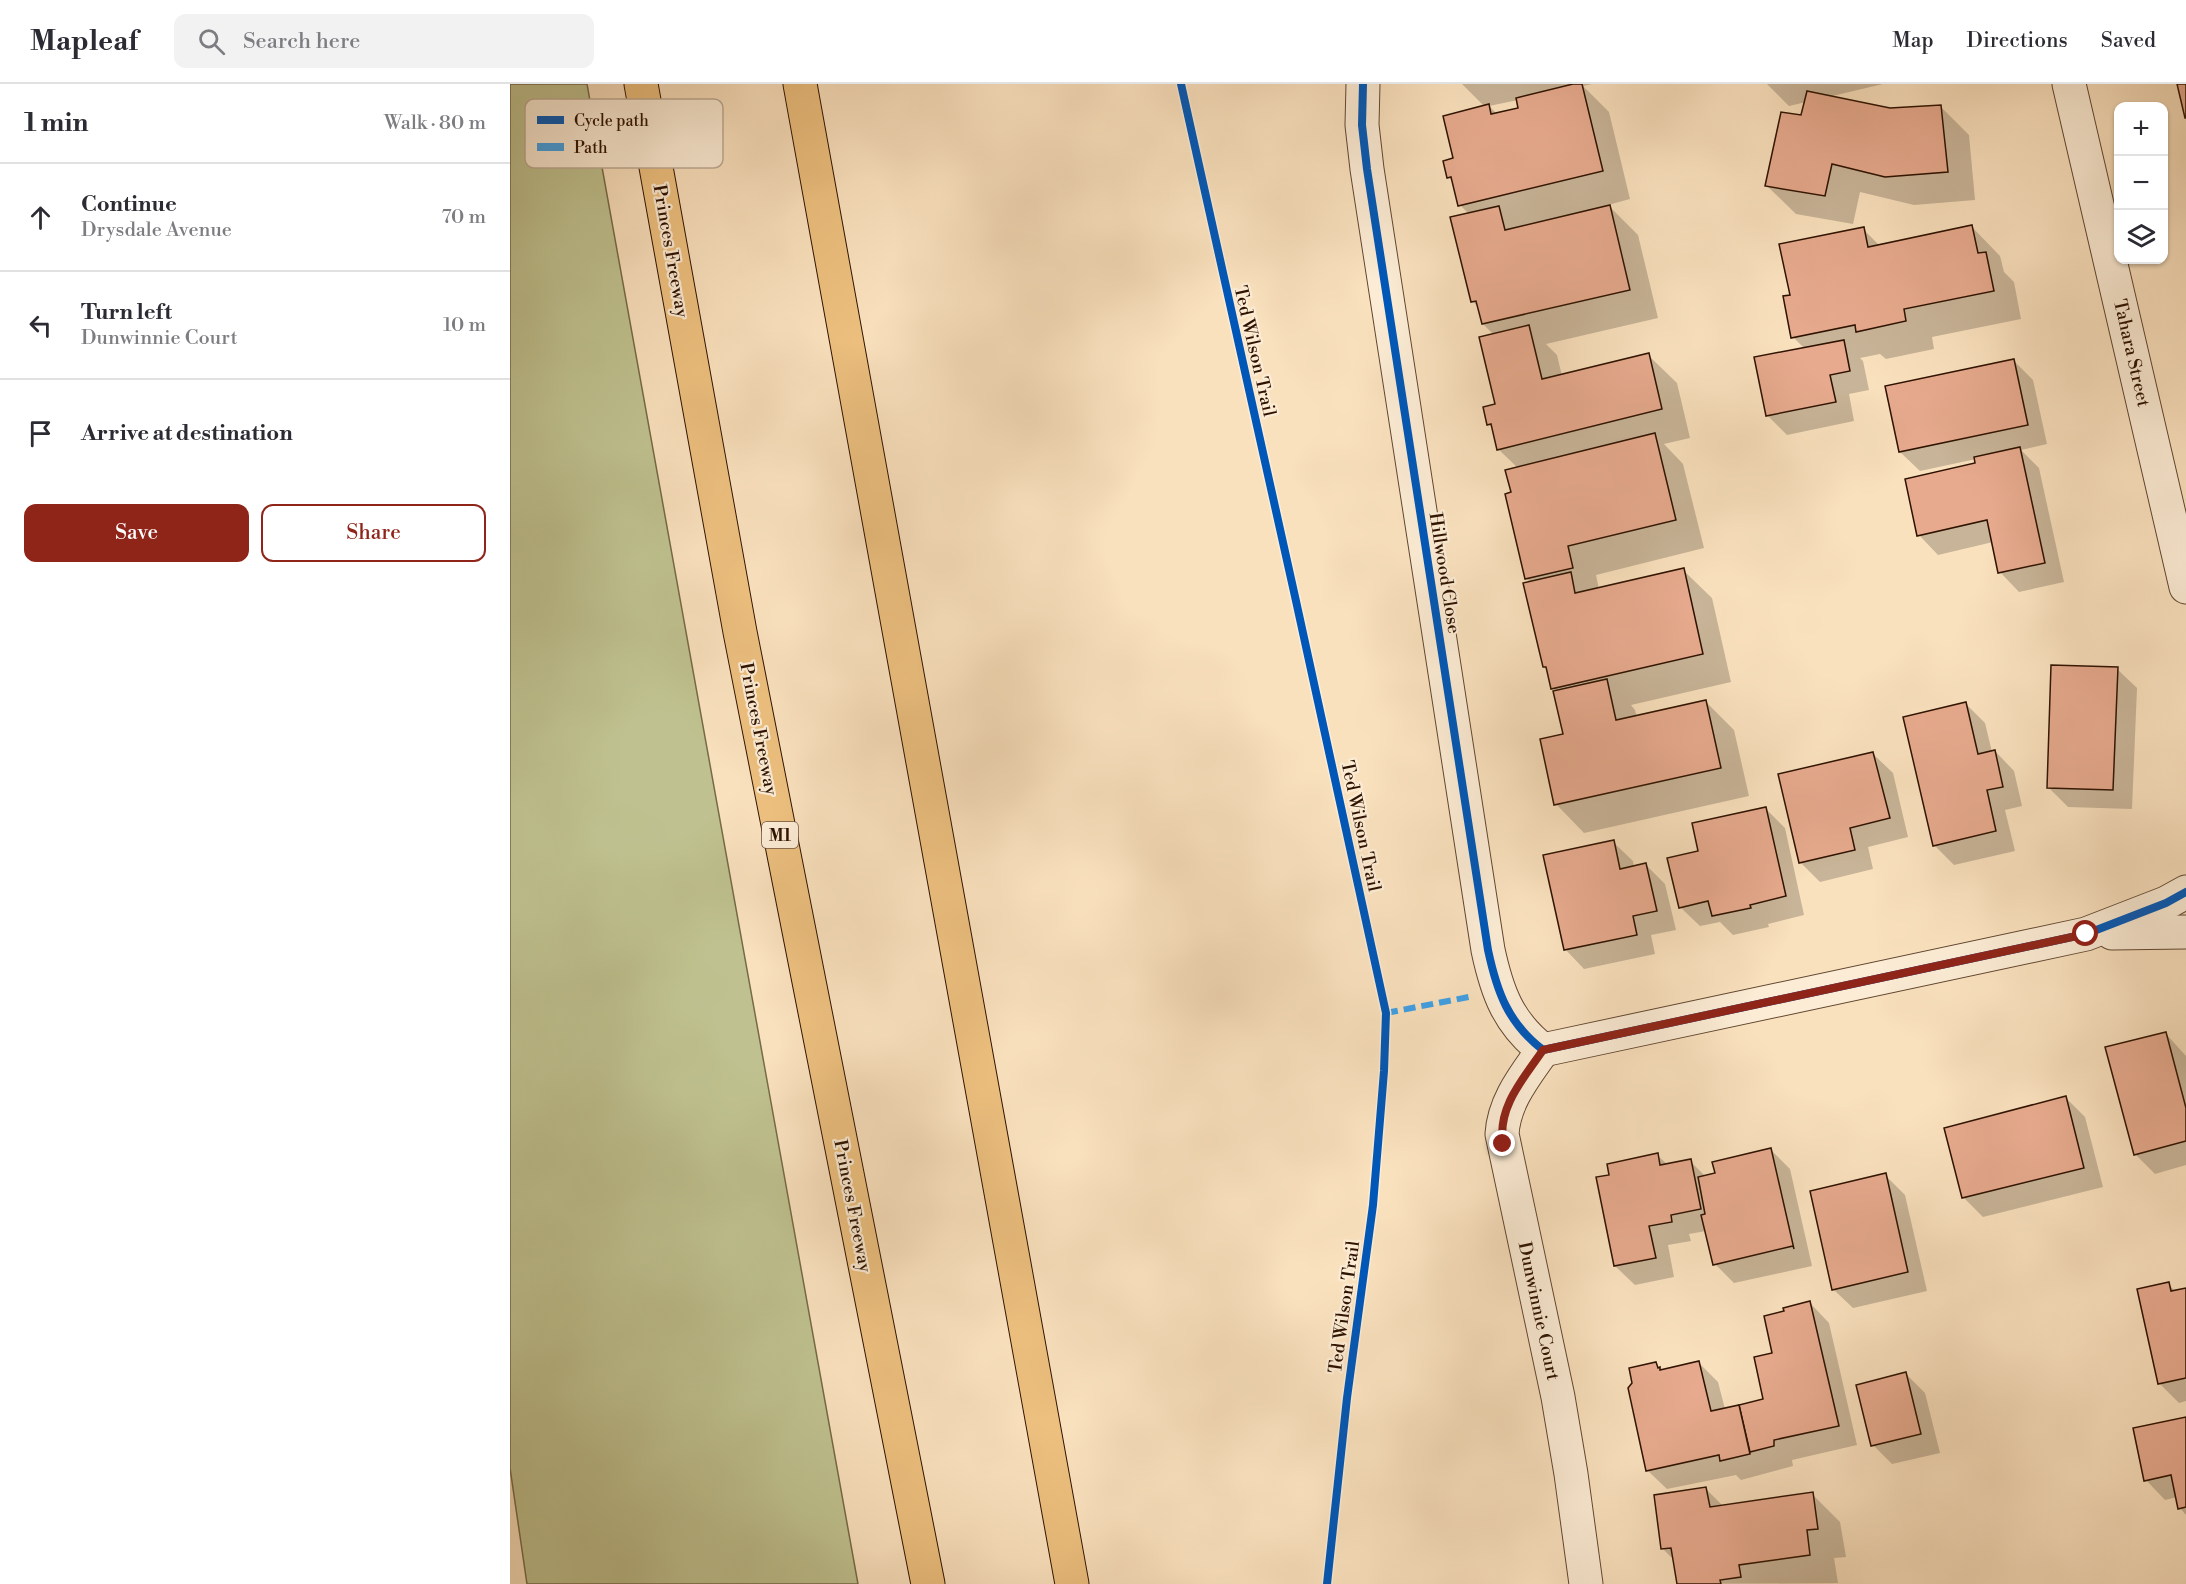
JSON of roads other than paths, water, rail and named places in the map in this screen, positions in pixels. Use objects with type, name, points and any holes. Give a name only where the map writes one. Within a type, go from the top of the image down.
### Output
[{"type":"highway","name":"Princes Freeway","points":[[641,84],[644,99]]},
{"type":"highway","points":[[800,84],[1072,1584]]},
{"type":"highway","name":"Princes Freeway","points":[[656,168],[740,632],[928,1584]]},
{"type":"street","name":"Hillwood Close","points":[[1364,84],[1362,125],[1366,169],[1488,950],[1498,990],[1505,1006],[1521,1030],[1543,1050]]},
{"type":"street","name":"Tahara Street","points":[[2069,84],[2186,587]]},
{"type":"street","points":[[1543,1050],[2086,934],[2166,903],[2186,892]]},
{"type":"street","points":[[2086,934],[2186,932]]},
{"type":"street","name":"Dunwinnie Court","points":[[1543,1050],[1513,1094],[1505,1113],[1502,1134],[1558,1397],[1586,1584]]}]
